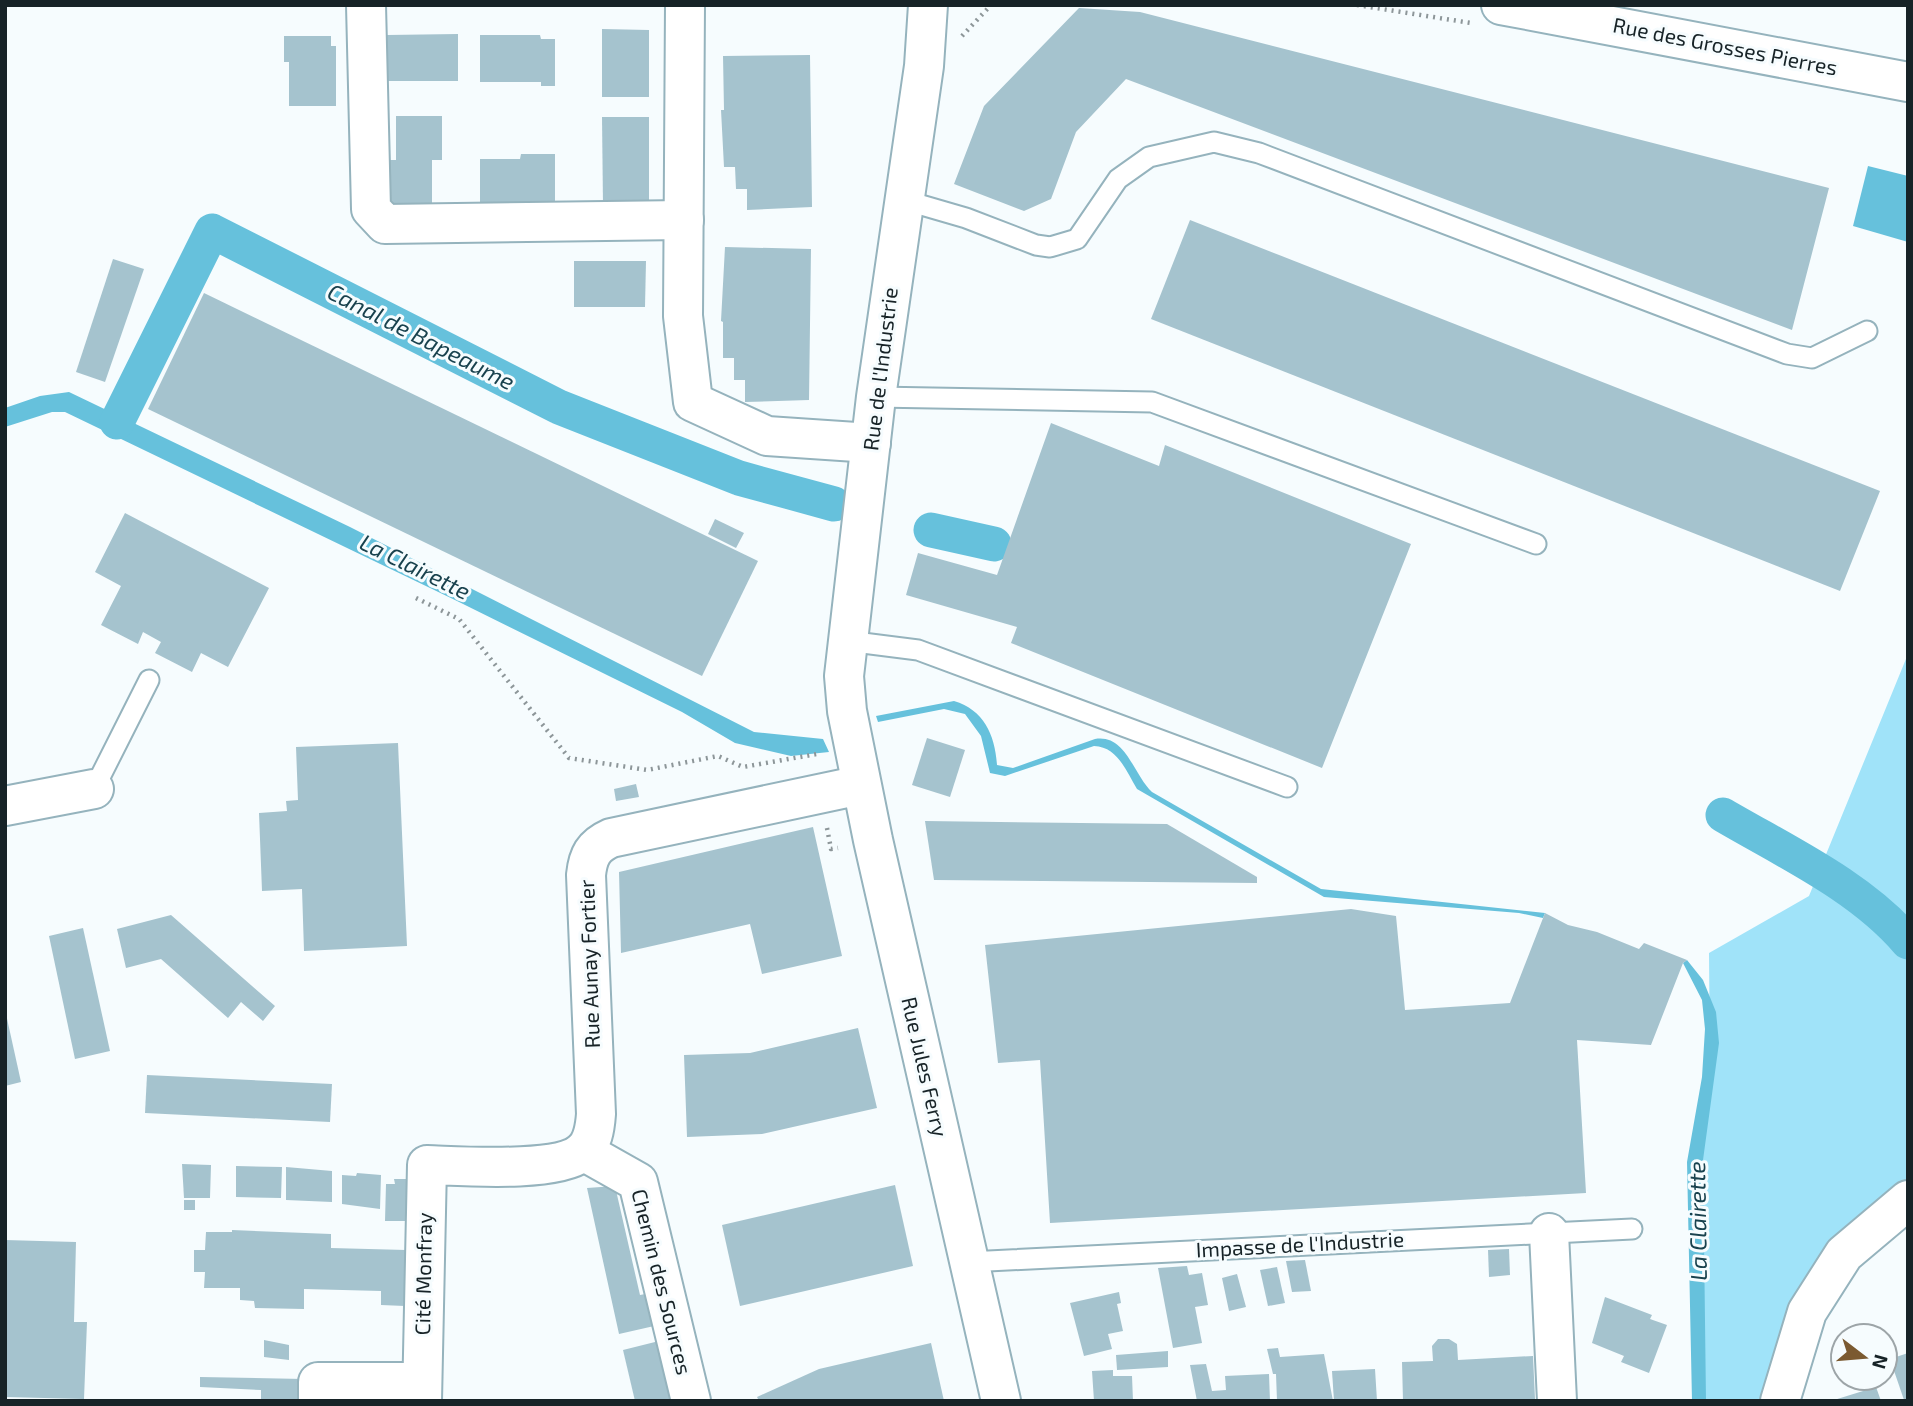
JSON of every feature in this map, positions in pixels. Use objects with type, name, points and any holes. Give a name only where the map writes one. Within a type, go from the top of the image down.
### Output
[{"type":"street","points":[[366,5],[372,209],[385,224],[684,220]]},
{"type":"street","points":[[685,5],[683,316],[693,402],[767,436],[871,443]]},
{"type":"street","name":"Rue de l'Industrie","points":[[837,743],[876,397],[924,66],[928,5]]},
{"type":"street","name":"Rue des Grosses Pierres","points":[[1501,5],[1908,82]]},
{"type":"street","name":"Rue Jules Ferry","points":[[837,743],[861,785],[1001,1401]]},
{"type":"street","name":"Rue Aunay Fortier","points":[[583,1151],[592,1138],[596,1114],[586,889],[591,853],[599,843],[611,838],[861,785]]},
{"type":"street","points":[[5,806],[94,789]]},
{"type":"street","name":"Cité Monfray","points":[[318,1401],[318,1382],[422,1391],[426,1165],[556,1164],[583,1151]]},
{"type":"street","name":"Chemin des Sources","points":[[583,1151],[638,1182],[691,1401]]},
{"type":"street","points":[[1780,1401],[1807,1312],[1844,1254],[1908,1200]]},
{"type":"street","points":[[1549,1233],[1557,1401]]},
{"type":"lane","points":[[904,200],[1050,247],[1077,239],[1105,195],[1131,168],[1171,150],[1214,142],[1259,153],[1787,354],[1812,358],[1867,331]]},
{"type":"lane","points":[[876,397],[1152,402],[1536,544]]},
{"type":"lane","points":[[847,641],[918,650],[1287,787]]},
{"type":"lane","points":[[94,789],[149,680]]},
{"type":"lane","name":"Impasse de l'Industrie","points":[[968,1262],[1632,1229]]},
{"type":"path","points":[[960,39],[991,5]]},
{"type":"path","points":[[416,597],[459,619],[569,758],[647,770],[718,756],[743,767],[837,743]]},
{"type":"shaded area","points":[[1908,654],[1908,1200],[1844,1254],[1780,1401],[1702,1401],[1696,1238],[1710,1071],[1709,953],[1809,896]]},
{"type":"water","points":[[1868,166],[1908,176],[1908,242],[1853,226]]},
{"type":"water","name":"La Clairette","points":[[69,392],[350,527],[754,732],[823,739],[829,752],[791,756],[735,743],[682,712],[65,412],[52,412],[5,427],[5,408],[40,396]]},
{"type":"water","points":[[954,701],[973,711],[986,725],[994,744],[997,765],[1013,768],[1095,739],[1106,739],[1122,749],[1152,792],[1321,889],[1545,913],[1543,918],[1519,913],[1324,897],[1137,789],[1115,755],[1102,747],[1094,746],[1005,776],[990,773],[981,736],[965,714],[944,709],[878,722],[876,716]]},
{"type":"water","points":[[1865,895],[1908,934],[1908,953],[1891,933],[1856,904]]},
{"type":"water","name":"La Clairette","points":[[1687,960],[1703,980],[1716,1012],[1719,1043],[1703,1160],[1706,1401],[1692,1401],[1687,1162],[1702,1077],[1705,1029],[1702,1000],[1683,963]]},
{"type":"building","points":[[1079,8],[1140,12],[1829,188],[1792,330],[1126,79],[1076,132],[1051,199],[1024,211],[954,184],[984,106]]},
{"type":"building","points":[[602,29],[649,30],[649,97],[602,97]]},
{"type":"building","points":[[458,34],[458,81],[387,81],[387,35]]},
{"type":"building","points":[[480,35],[540,35],[541,39],[555,39],[555,86],[541,86],[541,82],[480,82]]},
{"type":"building","points":[[284,36],[331,36],[331,46],[336,46],[336,106],[289,106],[289,62],[284,62]]},
{"type":"building","points":[[810,55],[812,207],[747,210],[747,189],[736,189],[735,167],[724,167],[721,110],[724,110],[723,56]]},
{"type":"building","points":[[396,116],[442,116],[442,160],[432,160],[432,206],[386,206],[386,160],[396,160]]},
{"type":"building","points":[[602,117],[649,117],[649,206],[603,206]]},
{"type":"building","points":[[521,154],[555,154],[555,201],[541,202],[540,206],[480,207],[480,159],[520,159]]},
{"type":"building","points":[[1190,220],[1880,491],[1840,591],[1151,319]]},
{"type":"building","points":[[725,247],[811,249],[809,400],[745,402],[745,380],[734,380],[734,358],[723,358],[721,321]]},
{"type":"building","points":[[113,259],[144,269],[105,382],[76,372]]},
{"type":"building","points":[[574,261],[646,261],[645,307],[574,307]]},
{"type":"building","points":[[204,293],[758,561],[702,676],[148,409]]},
{"type":"building","points":[[1051,423],[1159,466],[1165,445],[1411,544],[1322,768],[1011,643],[1017,627],[906,595],[918,553],[997,575]]},
{"type":"building","points":[[125,513],[269,588],[228,667],[201,653],[192,672],[155,653],[161,642],[143,632],[138,644],[101,625],[121,586],[95,572]]},
{"type":"building","points":[[715,519],[744,533],[736,548],[708,534]]},
{"type":"building","points":[[927,738],[965,750],[950,797],[912,785]]},
{"type":"building","points":[[398,743],[407,946],[304,951],[302,889],[262,891],[259,813],[287,811],[286,801],[298,800],[296,747]]},
{"type":"building","points":[[636,784],[639,797],[616,801],[614,789]]},
{"type":"building","points":[[925,821],[1167,824],[1257,877],[1257,883],[934,880]]},
{"type":"building","points":[[813,827],[842,956],[762,974],[750,924],[621,953],[619,872]]},
{"type":"building","points":[[1351,909],[1396,916],[1405,1010],[1510,1003],[1545,913],[1568,925],[1597,932],[1639,949],[1644,943],[1687,960],[1683,963],[1651,1045],[1577,1040],[1586,1193],[1050,1223],[1040,1060],[998,1063],[985,945]]},
{"type":"building","points":[[171,915],[275,1006],[263,1021],[241,1002],[228,1018],[161,959],[126,968],[117,929]]},
{"type":"building","points":[[83,928],[110,1051],[75,1059],[49,936]]},
{"type":"building","points":[[5,1015],[21,1082],[5,1086]]},
{"type":"building","points":[[858,1028],[877,1108],[762,1134],[687,1137],[684,1055],[750,1053]]},
{"type":"building","points":[[147,1075],[332,1084],[330,1122],[145,1113]]},
{"type":"building","points":[[182,1164],[211,1165],[210,1198],[184,1198]]},
{"type":"building","points":[[236,1166],[282,1167],[281,1198],[236,1197]]},
{"type":"building","points":[[286,1167],[332,1171],[332,1202],[286,1200]]},
{"type":"building","points":[[357,1173],[381,1175],[380,1209],[342,1204],[342,1175],[356,1176]]},
{"type":"building","points":[[394,1179],[407,1179],[406,1221],[385,1221],[386,1184],[395,1184]]},
{"type":"building","points":[[895,1185],[913,1266],[740,1306],[722,1225]]},
{"type":"building","points":[[615,1186],[640,1295],[656,1292],[663,1324],[619,1334],[587,1188]]},
{"type":"building","points":[[184,1200],[195,1200],[195,1210],[184,1210]]},
{"type":"building","points":[[232,1230],[331,1234],[331,1248],[406,1250],[405,1306],[381,1305],[381,1291],[304,1289],[304,1309],[255,1308],[254,1301],[240,1300],[240,1288],[204,1288],[205,1272],[194,1272],[194,1250],[205,1250],[206,1232]]},
{"type":"building","points":[[5,1240],[76,1242],[74,1322],[87,1322],[84,1399],[5,1397]]},
{"type":"building","points":[[1509,1249],[1510,1275],[1489,1277],[1488,1250]]},
{"type":"building","points":[[1305,1260],[1311,1291],[1292,1292],[1286,1261]]},
{"type":"building","points":[[1187,1266],[1189,1275],[1202,1273],[1208,1305],[1195,1307],[1202,1343],[1173,1348],[1158,1268]]},
{"type":"building","points":[[1277,1267],[1285,1303],[1268,1306],[1260,1270]]},
{"type":"building","points":[[1237,1274],[1246,1307],[1229,1311],[1222,1278]]},
{"type":"building","points":[[1119,1292],[1121,1303],[1117,1304],[1123,1331],[1108,1334],[1112,1349],[1084,1356],[1070,1303]]},
{"type":"building","points":[[1605,1297],[1652,1315],[1650,1319],[1667,1325],[1649,1373],[1621,1362],[1624,1356],[1592,1343]]},
{"type":"building","points":[[667,1339],[681,1401],[635,1401],[623,1350]]},
{"type":"building","points":[[1438,1339],[1449,1339],[1457,1344],[1458,1360],[1533,1356],[1535,1399],[1403,1401],[1402,1362],[1433,1361],[1432,1346]]},
{"type":"building","points":[[264,1340],[289,1345],[289,1360],[264,1357]]},
{"type":"building","points":[[931,1343],[944,1401],[759,1401],[757,1397],[819,1369]]},
{"type":"building","points":[[1278,1348],[1280,1357],[1324,1354],[1333,1401],[1277,1401],[1276,1374],[1273,1374],[1267,1349]]},
{"type":"building","points":[[1168,1351],[1168,1367],[1117,1370],[1116,1355]]},
{"type":"building","points":[[1908,1353],[1908,1399],[1904,1400],[1899,1385],[1899,1356]]},
{"type":"building","points":[[1206,1364],[1212,1391],[1226,1390],[1225,1376],[1269,1374],[1270,1401],[1197,1401],[1190,1365]]},
{"type":"building","points":[[1375,1369],[1377,1401],[1334,1401],[1332,1371]]},
{"type":"building","points":[[1113,1370],[1113,1376],[1132,1376],[1133,1401],[1094,1401],[1092,1371]]},
{"type":"building","points":[[200,1377],[304,1379],[304,1401],[261,1401],[261,1390],[200,1387]]},
{"type":"building","points":[[1860,1392],[1878,1392],[1881,1401],[1834,1401]]},
{"type":"waterway","name":"Canal de Bapeaume","points":[[117,422],[212,231],[559,407],[739,478],[834,504]]},
{"type":"waterway","name":"Canal de Bapeaume","points":[[931,530],[994,544]]},
{"type":"waterway","name":"Canal de Bapeaume","points":[[1723,815],[1845,887],[1889,922],[1908,942]]}]
